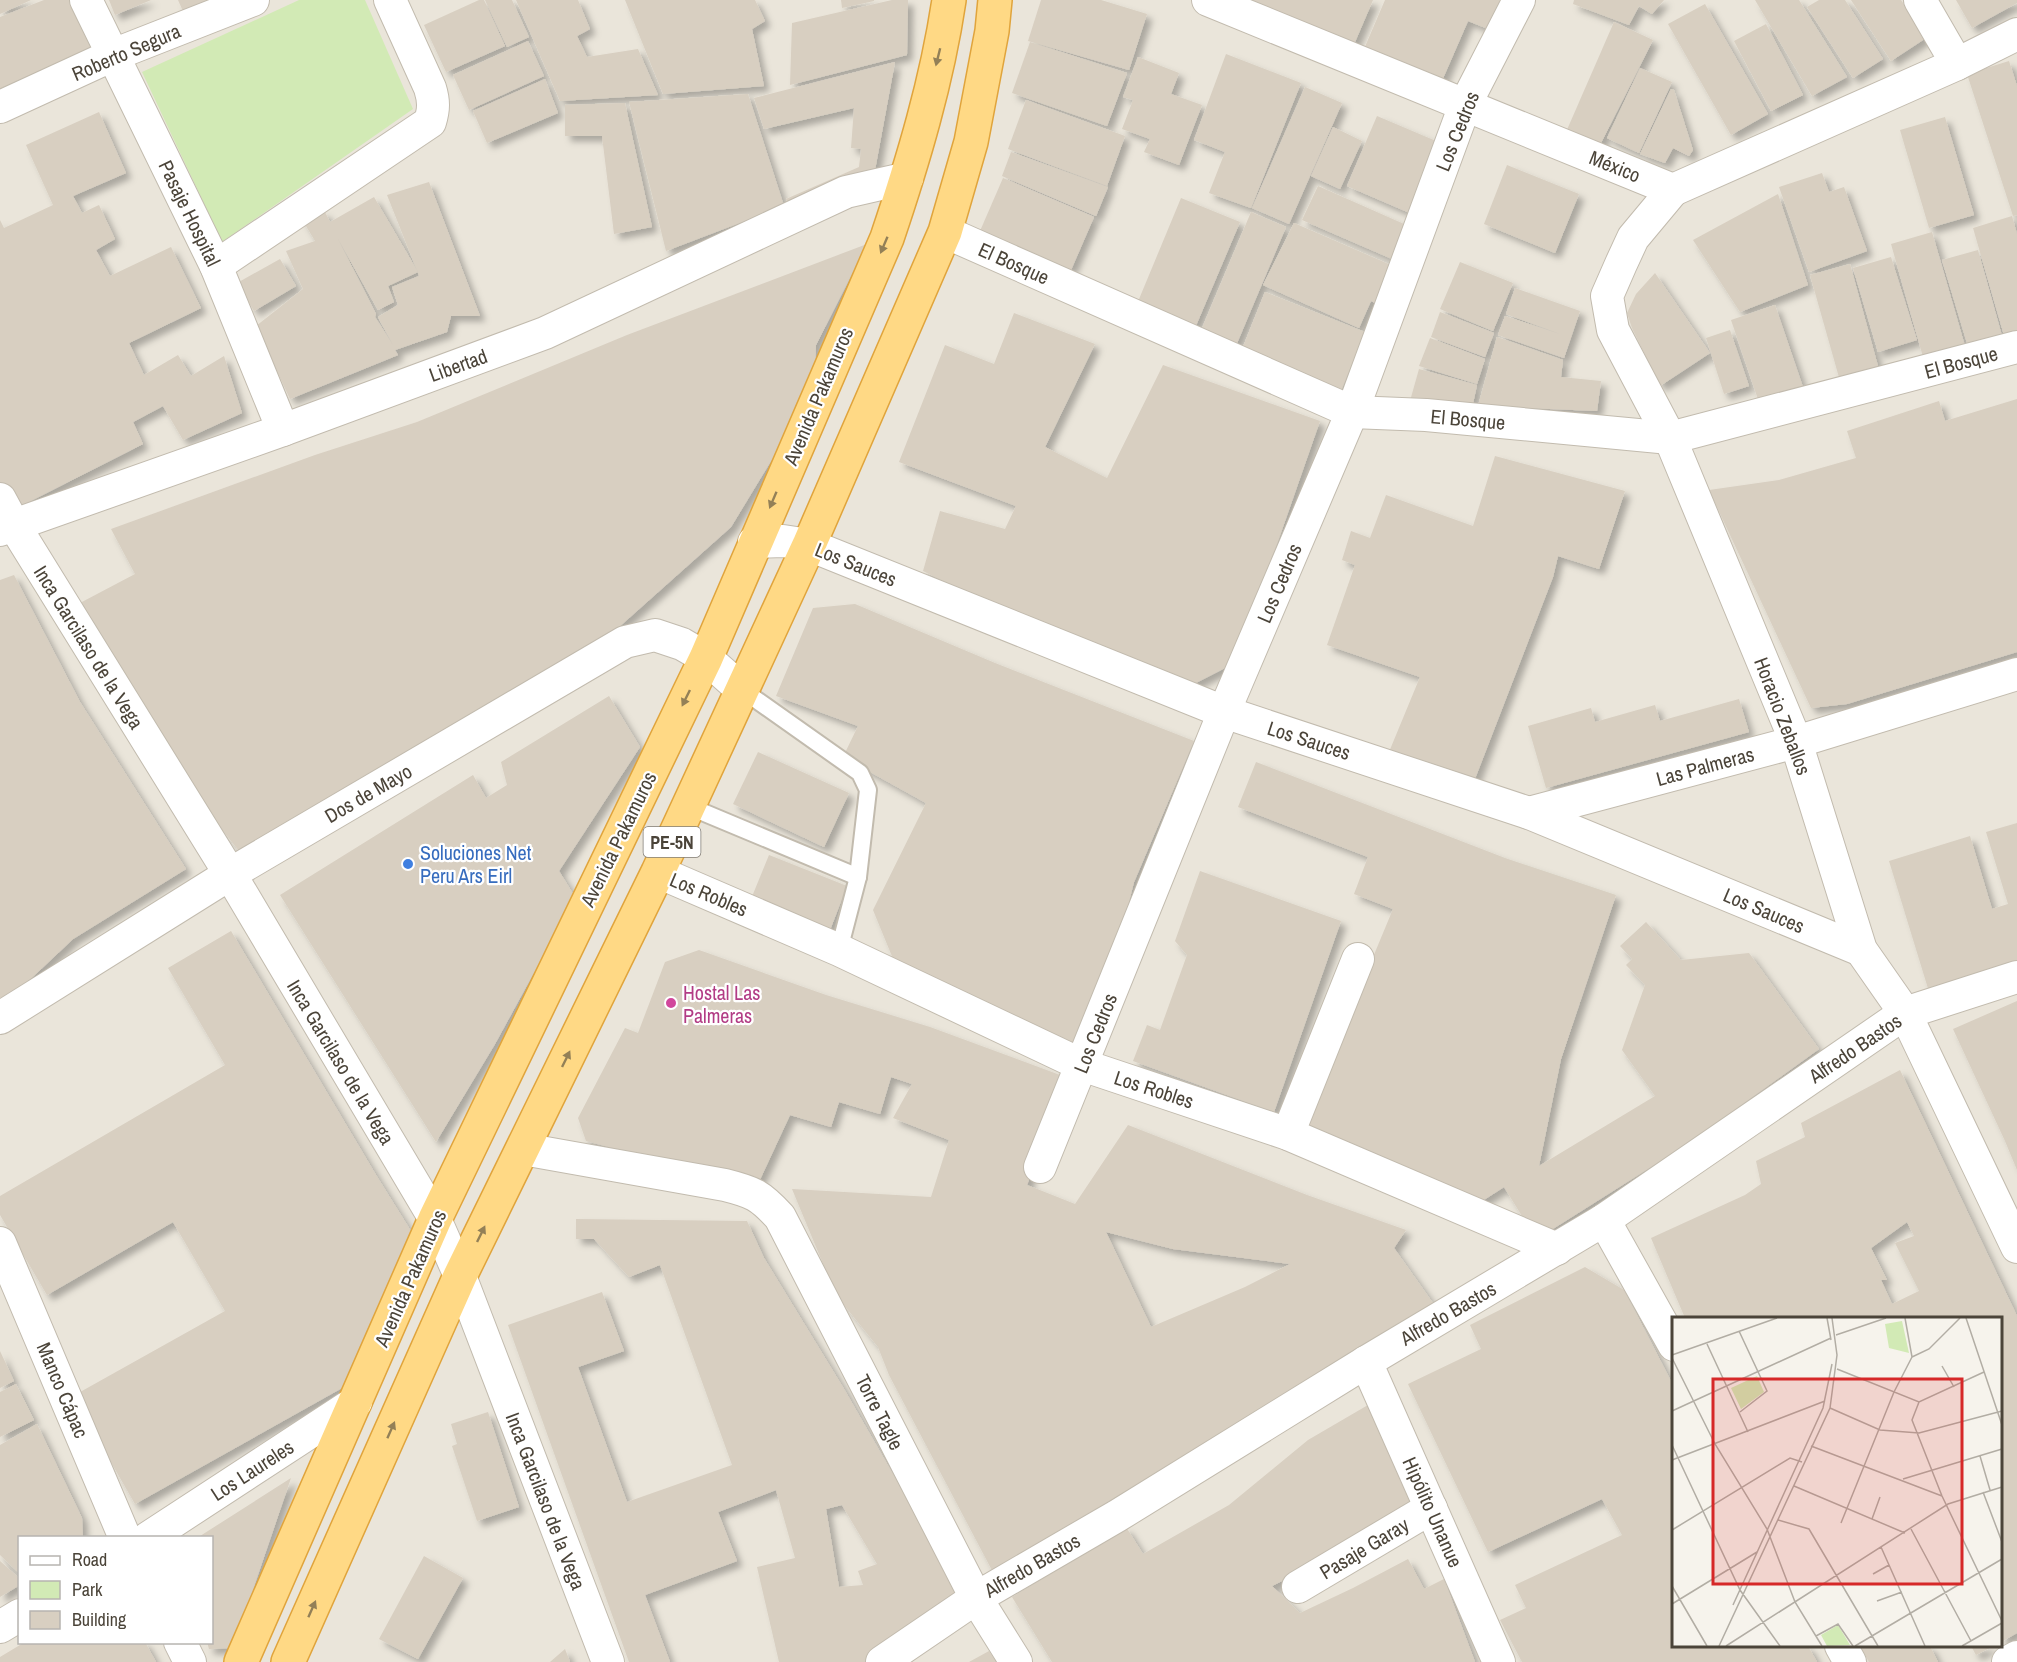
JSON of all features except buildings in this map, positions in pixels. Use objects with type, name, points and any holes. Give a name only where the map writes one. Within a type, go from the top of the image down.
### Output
[{"type":"highway","name":"Avenida Pakamuros","points":[[241,1662],[435,1219],[706,658],[754,542],[887,238],[907,178],[945,27],[949,0]]},
{"type":"highway","name":"PE-5N","points":[[288,1662],[460,1276],[657,872],[809,544],[945,232],[971,142],[992,31],[995,0]]},
{"type":"street","name":"Pasaje Hospital","points":[[86,0],[216,266],[283,430]]},
{"type":"street","name":"Roberto Segura","points":[[0,107],[113,55],[253,0]]},
{"type":"street","points":[[216,266],[430,122],[434,100],[390,0]]},
{"type":"street","name":"México","points":[[1208,0],[1673,190]]},
{"type":"street","name":"Los Cedros","points":[[1040,1167],[1224,712],[1352,412],[1465,105],[1519,0]]},
{"type":"street","points":[[1920,0],[1957,64]]},
{"type":"street","points":[[1673,190],[1957,64],[2017,34]]},
{"type":"street","name":"Libertad","points":[[5,518],[283,430],[545,333],[846,192],[907,178]]},
{"type":"street","name":"Horacio Zeballos","points":[[1673,190],[1633,238],[1607,296],[1613,330],[1670,438],[1796,742],[1861,950],[1905,1013],[2017,1247]]},
{"type":"street","name":"El Bosque","points":[[945,232],[1352,412],[1426,415],[1670,438],[2017,347]]},
{"type":"street","name":"Inca Garcilaso de la Vega","points":[[5,518],[230,874],[435,1219],[460,1276],[608,1662]]},
{"type":"street","name":"Los Sauces","points":[[754,542],[783,541],[809,544],[1224,712],[1529,813],[1861,950]]},
{"type":"street","name":"Dos de Mayo","points":[[0,1018],[230,874],[625,642],[655,635],[682,644],[706,658],[741,689]]},
{"type":"street","name":"Las Palmeras","points":[[1529,813],[1796,742],[2017,674]]},
{"type":"street","name":"Los Robles","points":[[657,872],[839,950],[1082,1065],[1288,1134],[1557,1249]]},
{"type":"street","points":[[1288,1134],[1358,959]]},
{"type":"street","name":"Alfredo Bastos","points":[[882,1662],[976,1598],[1117,1516],[1366,1362],[1604,1220],[1905,1013],[2017,977]]},
{"type":"street","name":"Torre Tagle","points":[[523,1149],[725,1185],[753,1192],[767,1203],[780,1217],[976,1598],[1016,1662]]},
{"type":"street","points":[[1604,1220],[1672,1341]]},
{"type":"street","name":"Manco Cápac","points":[[0,1242],[124,1536]]},
{"type":"street","name":"Hipólito Unanue","points":[[1366,1362],[1499,1662]]},
{"type":"street","name":"Los Laureles","points":[[151,1536],[356,1402]]},
{"type":"street","name":"Pasaje Garay","points":[[1298,1587],[1431,1508]]},
{"type":"street","points":[[0,1627],[18,1616]]},
{"type":"street","points":[[181,1644],[190,1662]]},
{"type":"street","points":[[1842,1647],[1850,1662]]},
{"type":"street","points":[[2008,1662],[2017,1657]]},
{"type":"lane","points":[[741,689],[860,773],[868,790],[858,877],[839,950]]},
{"type":"lane","points":[[688,806],[858,877]]},
{"type":"shaded area","points":[[0,0],[2017,0],[2017,1662],[0,1662]]},
{"type":"green space","points":[[299,0],[365,0],[413,109],[222,242],[142,72]]},
{"type":"place","name":"Soluciones Net Peru Ars Eirl","points":[[408,864]]},
{"type":"place","name":"Hostal Las Palmeras","points":[[671,1003]]}]
